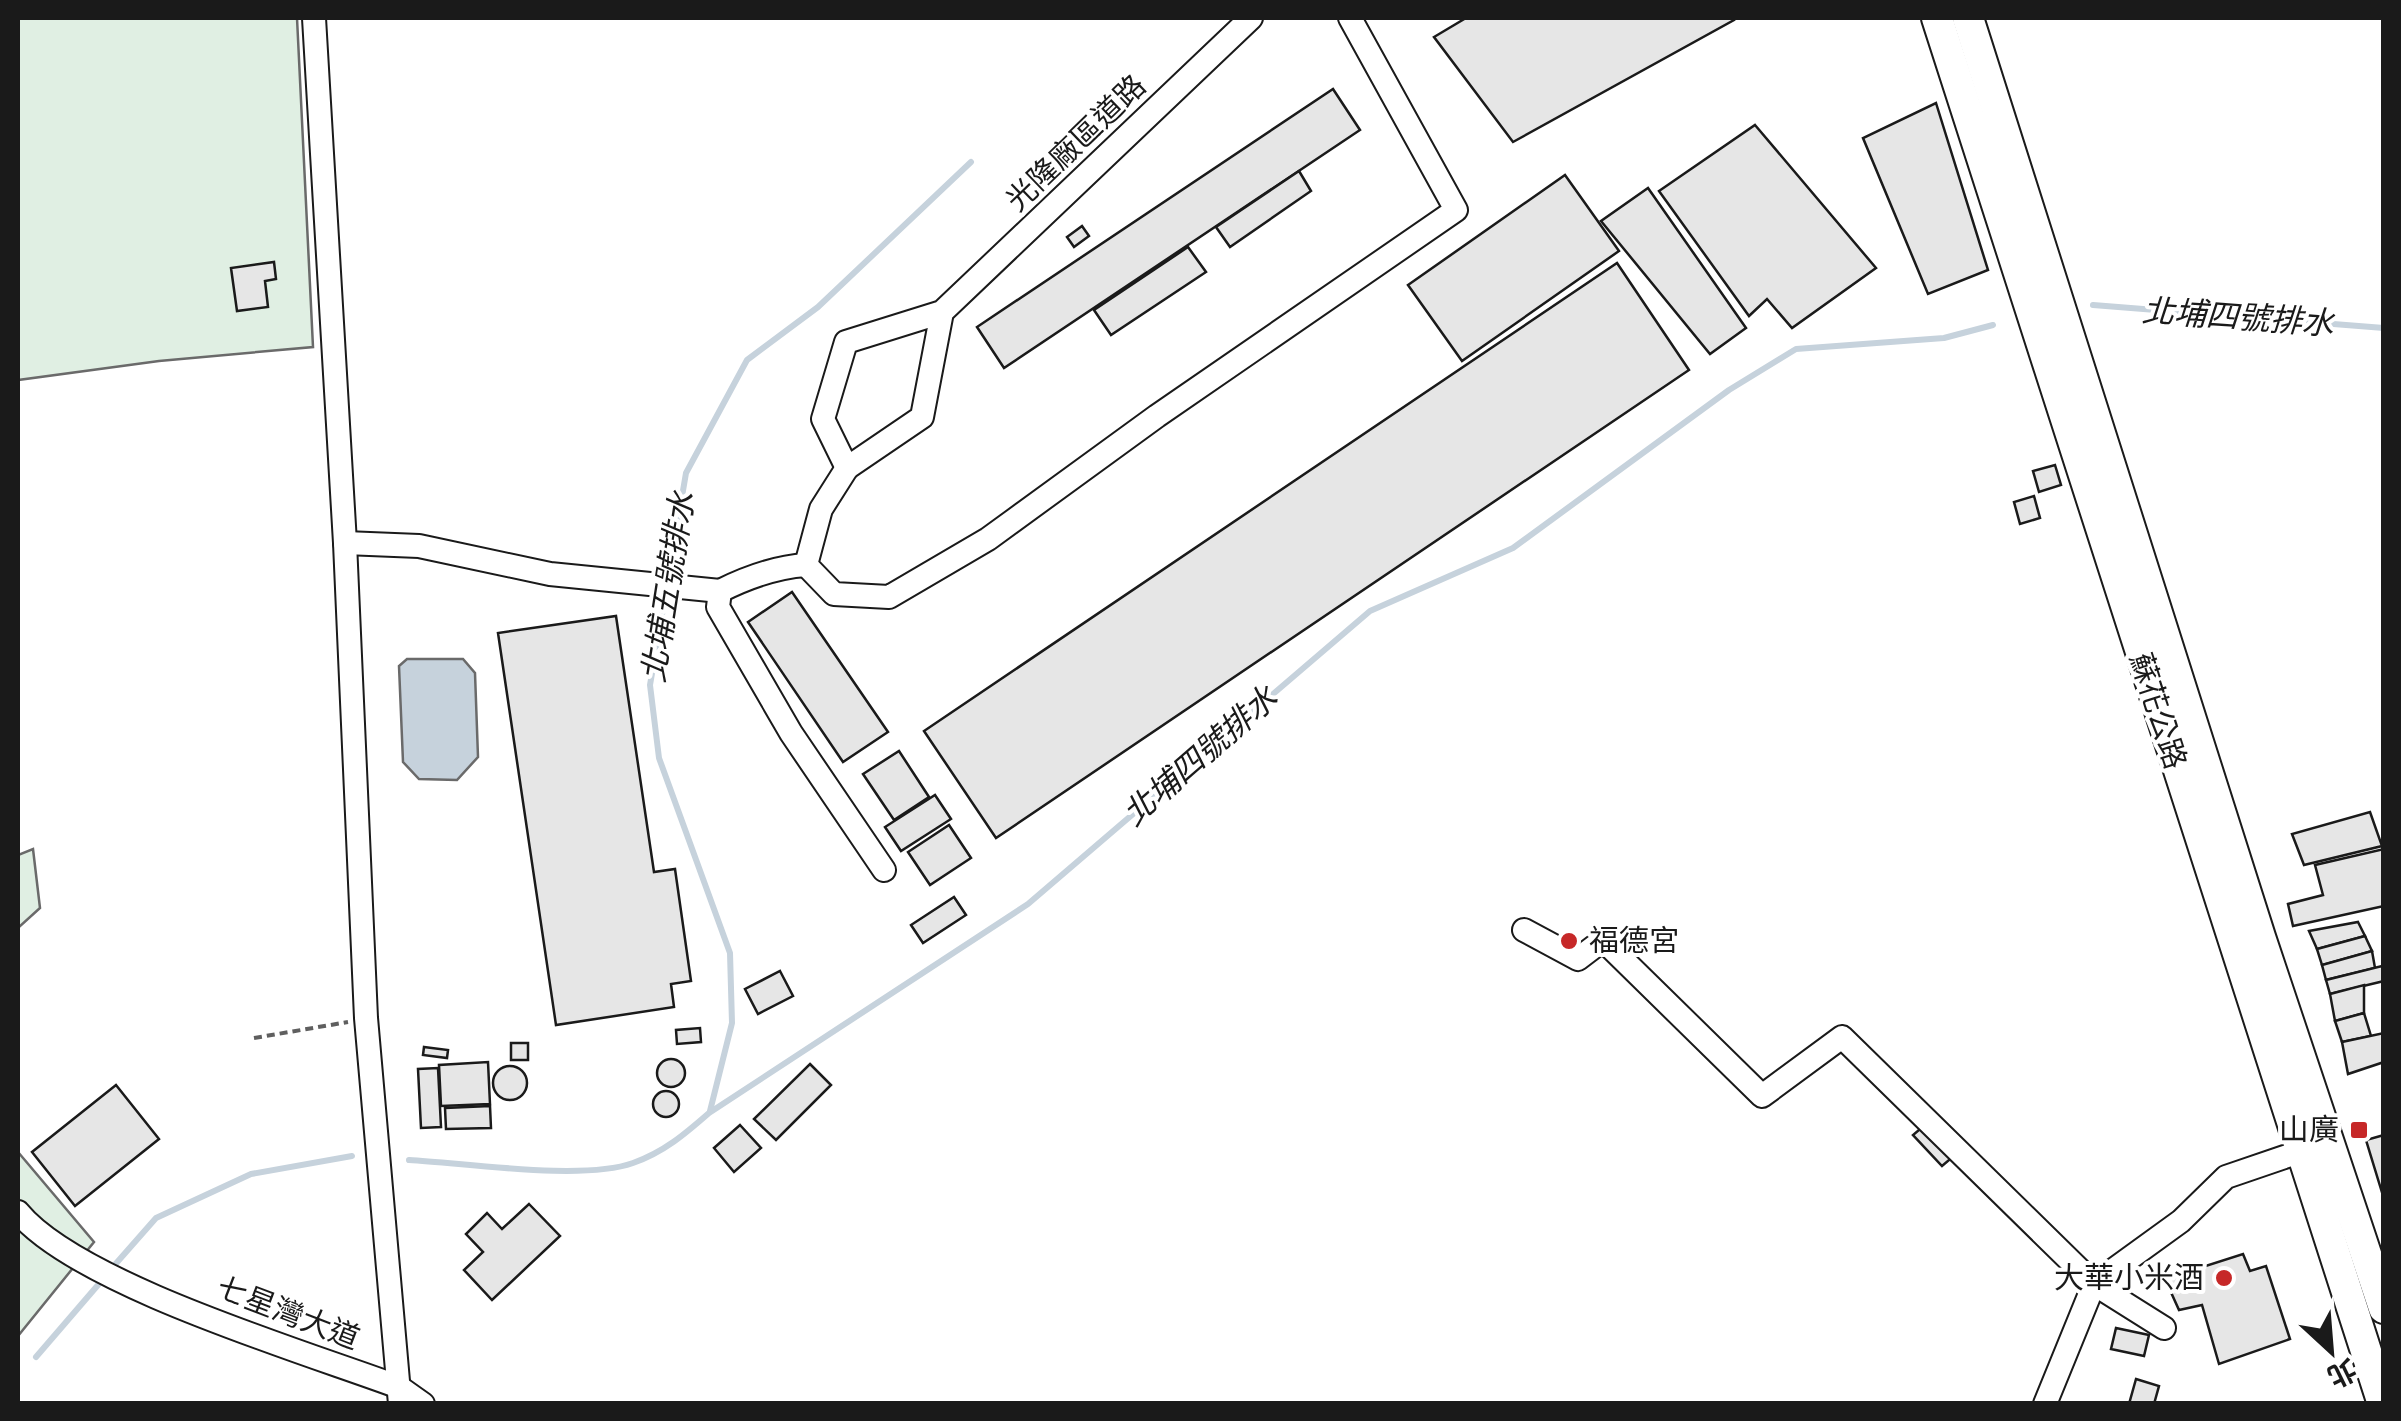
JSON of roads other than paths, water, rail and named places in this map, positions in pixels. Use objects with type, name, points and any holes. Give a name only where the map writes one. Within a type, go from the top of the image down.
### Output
[{"type":"main road","name":"蘇花公路","points":[[1937,18],[2219,854],[2313,1148],[2383,1404]]},
{"type":"main road","name":"蘇花公路","points":[[1968,18],[2219,854]]},
{"type":"main road","name":"蘇花公路","points":[[2313,1148],[2384,1308]]},
{"type":"street","points":[[314,18],[345,542],[366,1018],[400,1395]]},
{"type":"street","points":[[806,565],[834,594],[889,597],[988,539],[1456,210],[1350,18]]},
{"type":"street","name":"光隆廠區道路","points":[[847,468],[823,419],[846,342],[942,312],[1237,22]]},
{"type":"street","points":[[806,565],[821,509],[847,468],[922,417],[942,312]]},
{"type":"street","points":[[345,542],[420,546],[550,574],[720,592],[780,567],[806,565]]},
{"type":"street","points":[[720,592],[718,608],[738,645],[884,870]]},
{"type":"street","points":[[1524,930],[1578,959],[1603,940],[1762,1096],[1842,1038],[2094,1284],[2164,1328]]},
{"type":"street","points":[[2045,1404],[2094,1284],[2182,1221],[2226,1177],[2313,1148]]},
{"type":"street","name":"七星灣大道","points":[[18,1212],[34,1232],[129,1285],[423,1404]]},
{"type":"waterway","name":"北埔五號排水","points":[[668,579],[686,473],[747,360],[818,307],[971,162]]},
{"type":"waterway","name":"北埔四號排水","points":[[2093,305],[2384,328]]},
{"type":"waterway","name":"北埔四號排水","points":[[409,1160],[584,1171],[633,1163],[655,1154],[709,1113],[1028,904],[1370,611],[1513,548],[1729,390],[1796,349],[1944,338],[1993,325]]},
{"type":"waterway","name":"北埔五號排水","points":[[666,591],[650,685],[659,758],[730,953],[732,1023],[710,1111]]},
{"type":"waterway","name":"北埔四號排水","points":[[112,1268],[156,1218],[251,1174],[352,1156]]},
{"type":"waterway","name":"北埔四號排水","points":[[36,1357],[104,1278]]},
{"type":"place","name":"福德宮","points":[[1569,941]]},
{"type":"place","name":"山廣","points":[[2359,1130]]},
{"type":"place","name":"大華小米酒","points":[[2224,1278]]}]
